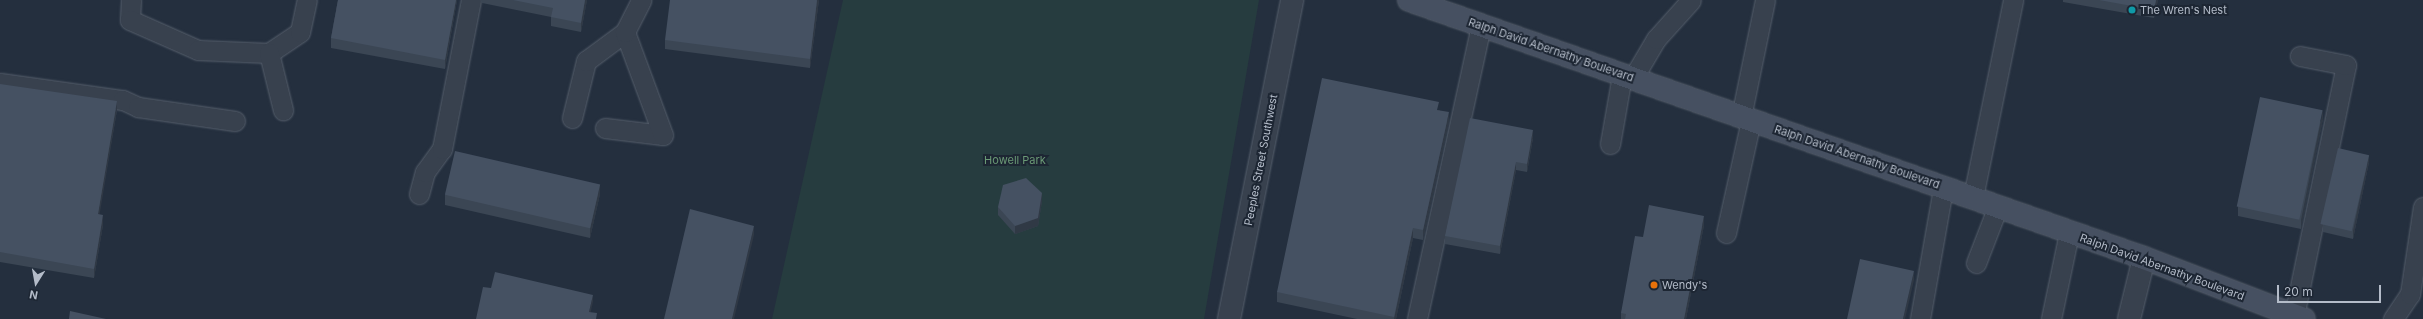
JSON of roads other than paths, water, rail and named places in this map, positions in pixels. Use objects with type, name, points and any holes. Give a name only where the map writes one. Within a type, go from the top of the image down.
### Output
[{"type":"main road","name":"Ralph David Abernathy Boulevard","points":[[1409,0],[1998,206],[2069,233],[2144,258],[2299,318]]},
{"type":"street","name":"Peeples Street Southwest","points":[[1230,319],[1292,0]]},
{"type":"street","points":[[2129,319],[2144,258]]},
{"type":"lane","points":[[131,0],[130,20],[198,50],[269,53],[300,32],[307,0]]},
{"type":"lane","points":[[419,194],[425,172],[442,149],[471,0]]},
{"type":"lane","points":[[572,118],[586,61],[625,32],[641,0]]},
{"type":"lane","points":[[1610,144],[1628,77],[1656,39],[1691,0]]},
{"type":"lane","points":[[1726,233],[1765,0]]},
{"type":"lane","points":[[1973,198],[2013,0]]},
{"type":"lane","points":[[1417,319],[1481,25]]},
{"type":"lane","points":[[605,128],[663,135],[625,32]]},
{"type":"lane","points":[[269,53],[283,110]]},
{"type":"lane","points":[[2299,318],[2346,65],[2300,56]]},
{"type":"lane","points":[[0,83],[123,100],[138,107],[235,122]]},
{"type":"lane","points":[[1920,319],[1943,188]]},
{"type":"lane","points":[[1976,263],[1998,206]]},
{"type":"lane","points":[[2393,319],[2410,294],[2423,208]]},
{"type":"lane","points":[[2051,319],[2069,233]]},
{"type":"place","name":"The Wren's Nest","points":[[2132,10]]},
{"type":"place","name":"Wendy's","points":[[1654,285]]},
{"type":"park label","name":"Howell Park","points":[[1015,160]]}]
